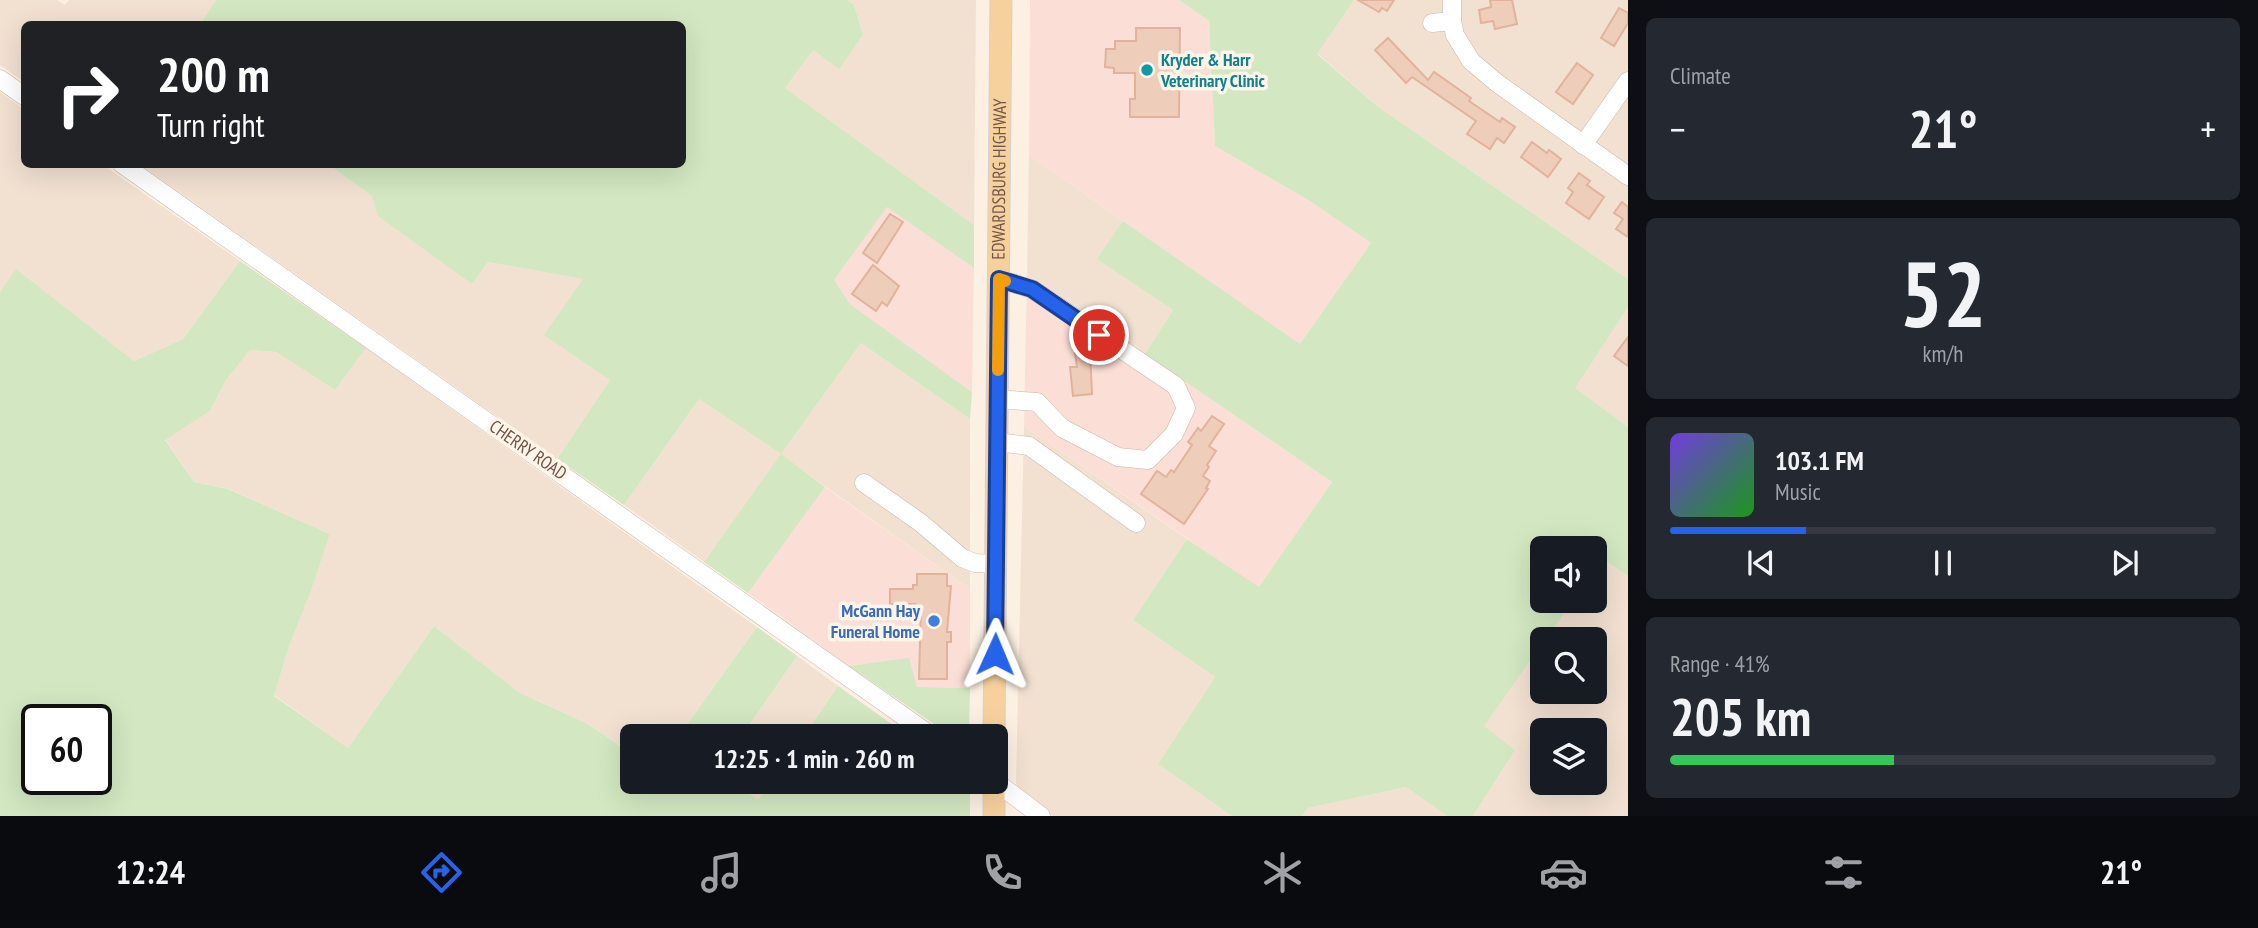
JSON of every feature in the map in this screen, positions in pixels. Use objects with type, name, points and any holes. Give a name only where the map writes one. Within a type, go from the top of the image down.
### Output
[{"type":"main road","name":"EDWARDSBURG HIGHWAY","points":[[994,724],[1001,0]]},
{"type":"main road","points":[[994,816],[995,794]]},
{"type":"street","points":[[1452,0],[1452,21],[1461,46],[1471,61],[1483,73],[1628,176]]},
{"type":"street","points":[[1432,23],[1452,21]]},
{"type":"street","points":[[0,79],[21,94]]},
{"type":"street","points":[[1583,145],[1628,81]]},
{"type":"street","name":"CHERRY ROAD","points":[[128,168],[915,724]]},
{"type":"street","points":[[997,399],[1037,402],[1062,428],[1118,457],[1147,460],[1174,434],[1186,408],[1177,386],[1032,289],[999,279]]},
{"type":"street","points":[[997,442],[1029,446],[1136,523]]},
{"type":"street","points":[[864,483],[921,523],[962,558],[975,563],[996,564]]},
{"type":"street","points":[[1008,792],[1041,816]]},
{"type":"shaded area","points":[[0,0],[57,0],[65,5],[69,0],[216,0],[202,21],[21,21],[21,80],[0,65]]},
{"type":"shaded area","points":[[848,0],[976,0],[974,225],[785,88],[813,50],[839,68],[863,35],[854,5]]},
{"type":"shaded area","points":[[1030,0],[1179,0],[1209,21],[1215,146],[1310,201],[1371,243],[1300,345],[1029,155]]},
{"type":"shaded area","points":[[1354,0],[1628,0],[1628,279],[1377,106],[1317,53]]},
{"type":"shaded area","points":[[0,92],[21,107],[21,168],[107,168],[240,261],[183,339],[134,361],[17,270],[0,292]]},
{"type":"shaded area","points":[[1029,155],[1123,221],[1098,259],[1173,310],[1145,354],[1027,273]]},
{"type":"shaded area","points":[[145,168],[333,168],[372,196],[472,284],[488,262],[584,279],[610,380],[557,459]]},
{"type":"shaded area","points":[[887,206],[974,268],[972,392],[850,304],[834,280]]},
{"type":"shaded area","points":[[1027,273],[1332,482],[1259,588],[1024,426]]},
{"type":"shaded area","points":[[1628,307],[1628,427],[1574,388]]},
{"type":"shaded area","points":[[861,343],[970,419],[970,589],[781,455],[704,562],[624,505],[699,399],[781,454]]},
{"type":"shaded area","points":[[366,348],[757,627],[687,724],[620,724],[620,746],[586,723],[520,693],[434,626],[348,748],[274,695],[330,534],[229,489],[194,482],[165,439],[210,411],[226,380],[250,350],[276,352],[335,390]]},
{"type":"shaded area","points":[[1024,426],[1187,539],[1133,620],[1215,677],[1158,764],[1232,816],[1053,816],[1023,796],[1018,789]]},
{"type":"shaded area","points":[[825,487],[970,589],[970,688],[916,687],[909,659],[849,666],[748,593]]},
{"type":"shaded area","points":[[1607,562],[1628,576],[1628,816],[1473,816],[1515,750],[1483,726],[1530,661],[1530,704],[1607,704],[1607,627],[1555,627],[1565,613],[1607,613]]},
{"type":"shaded area","points":[[797,656],[838,686],[812,724],[750,724]]},
{"type":"shaded area","points":[[1406,787],[1447,816],[1302,816],[1308,808]]},
{"type":"shaded area","points":[[748,794],[763,794],[758,801]]},
{"type":"green space","points":[[216,0],[848,0],[854,5],[863,35],[839,69],[813,50],[785,88],[974,225],[974,268],[887,207],[834,280],[850,304],[972,392],[970,419],[861,343],[781,454],[699,399],[624,505],[557,459],[610,380],[544,335],[583,279],[488,262],[472,284],[378,216],[372,196],[333,168],[686,168],[686,21],[202,21]]},
{"type":"green space","points":[[1179,0],[1354,0],[1317,54],[1377,106],[1628,279],[1628,307],[1575,388],[1628,427],[1628,576],[1607,562],[1607,536],[1530,536],[1530,613],[1565,613],[1555,627],[1530,627],[1530,661],[1484,726],[1515,750],[1473,816],[1447,816],[1406,787],[1308,808],[1302,816],[1232,816],[1158,764],[1215,677],[1133,620],[1187,539],[1259,587],[1332,482],[1145,354],[1173,310],[1097,259],[1123,221],[1300,344],[1371,243],[1310,201],[1215,146],[1209,21]]},
{"type":"green space","points":[[240,261],[366,348],[335,390],[276,352],[250,350],[226,380],[210,411],[165,440],[194,482],[228,489],[330,534],[288,649],[274,696],[348,748],[434,626],[520,693],[586,723],[620,746],[620,794],[749,794],[758,800],[762,794],[970,794],[970,816],[0,816],[0,292],[16,269],[134,361],[183,339]]},
{"type":"green space","points":[[781,454],[825,487],[748,593],[704,562]]},
{"type":"green space","points":[[757,627],[797,656],[750,724],[687,724]]},
{"type":"green space","points":[[909,658],[917,687],[970,688],[969,724],[934,724],[849,666]]},
{"type":"green space","points":[[838,686],[892,724],[812,724]]},
{"type":"building","points":[[1358,0],[1394,0],[1387,11],[1382,8],[1379,12]]},
{"type":"building","points":[[1490,0],[1512,0],[1517,24],[1495,29],[1493,21],[1481,23],[1479,10],[1491,7]]},
{"type":"building","points":[[1619,8],[1628,13],[1628,23],[1614,46],[1601,38]]},
{"type":"building","name":"Kryder & Harr Veterinary Clinic","points":[[1136,28],[1180,28],[1179,117],[1130,117],[1130,99],[1135,99],[1135,73],[1114,73],[1114,68],[1105,67],[1106,49],[1115,49],[1115,41],[1136,41]]},
{"type":"building","points":[[1388,38],[1428,80],[1434,72],[1471,98],[1469,101],[1500,122],[1502,118],[1515,127],[1504,143],[1497,138],[1490,149],[1467,134],[1476,121],[1412,77],[1406,83],[1375,50]]},
{"type":"building","points":[[1577,63],[1593,75],[1573,104],[1556,92]]},
{"type":"building","points":[[1532,142],[1561,159],[1548,177],[1521,157]]},
{"type":"building","points":[[1579,173],[1590,181],[1587,185],[1604,197],[1589,219],[1566,203],[1573,192],[1568,188]]},
{"type":"building","points":[[1622,202],[1628,207],[1628,237],[1616,229],[1623,219],[1614,213]]},
{"type":"building","points":[[890,214],[903,222],[877,263],[863,253]]},
{"type":"building","points":[[873,265],[899,286],[887,306],[882,302],[876,311],[852,294]]},
{"type":"building","points":[[1628,337],[1628,366],[1614,356]]},
{"type":"building","points":[[1090,352],[1092,394],[1073,396],[1070,367],[1077,367],[1075,353]]},
{"type":"building","points":[[1212,416],[1224,424],[1209,446],[1216,451],[1203,476],[1210,481],[1206,488],[1208,489],[1184,524],[1141,494],[1157,471],[1166,477],[1171,470],[1174,472],[1192,445],[1188,442],[1198,428],[1201,431]]},
{"type":"building","name":"McGann Hay Funeral Home","points":[[917,574],[947,574],[947,586],[951,586],[947,632],[951,632],[951,642],[947,642],[947,679],[919,679],[921,607],[915,607],[915,604],[890,604],[890,589],[913,589],[913,585],[917,585]]},
{"type":"slow traffic","points":[[998,370],[999,279],[1005,281]]},
{"type":"place","name":"Kryder & Harr Veterinary Clinic","points":[[1147,70]]},
{"type":"place","name":"McGann Hay Funeral Home","points":[[934,621]]},
{"type":"route","points":[[995,654],[999,279],[1032,289],[1099,335]]}]
